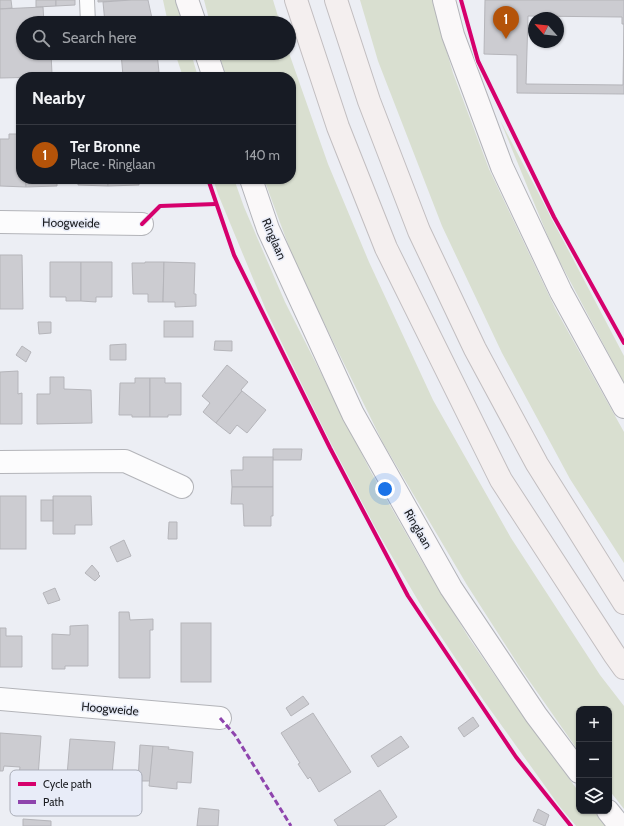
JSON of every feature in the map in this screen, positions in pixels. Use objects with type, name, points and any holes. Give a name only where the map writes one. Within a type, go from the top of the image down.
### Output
[{"type":"highway","points":[[296,0],[338,127],[386,248],[501,480],[624,668]]},
{"type":"highway","points":[[336,0],[368,101],[419,231],[476,349],[537,464],[624,603]]},
{"type":"main road","points":[[187,0],[193,16]]},
{"type":"main road","points":[[444,0],[453,35],[502,167],[561,292],[624,408]]},
{"type":"main road","points":[[208,60],[212,72]]},
{"type":"main road","name":"Ringlaan","points":[[253,184],[268,229],[353,414],[451,588],[536,715],[576,768]]},
{"type":"main road","points":[[610,814],[620,826]]},
{"type":"street","name":"Hoogweide","points":[[0,222],[142,224]]},
{"type":"street","points":[[0,462],[125,461],[182,487]]},
{"type":"street","name":"Hoogweide","points":[[0,699],[220,718]]},
{"type":"lane","points":[[88,0],[88,16]]},
{"type":"green space","points":[[163,0],[176,0],[180,16],[166,16]]},
{"type":"green space","points":[[204,0],[273,0],[278,16],[208,16]]},
{"type":"green space","points":[[360,0],[432,0],[453,73],[489,169],[555,308],[624,432],[624,563],[570,479],[502,353],[442,226],[378,61]]},
{"type":"green space","points":[[177,60],[193,60],[197,72],[181,72]]},
{"type":"green space","points":[[221,60],[291,60],[296,72],[225,72]]},
{"type":"green space","points":[[296,73],[328,164],[369,262],[433,400],[511,538],[600,675],[624,706],[624,809],[612,794],[612,706],[576,706],[576,748],[521,669],[467,585],[383,443],[296,266],[266,184],[296,184]]},
{"type":"green space","points":[[500,120],[624,356],[624,383],[553,249]]},
{"type":"green space","points":[[215,184],[236,184],[244,207],[285,302],[371,472],[420,558],[469,638],[523,716],[576,788],[576,814],[596,814],[606,826],[576,826],[560,807],[484,701],[426,614],[374,526],[323,429],[266,310]]},
{"type":"building","points":[[0,0],[11,0],[12,8],[0,9]]},
{"type":"building","points":[[36,0],[56,0],[56,6],[36,7]]},
{"type":"building","points":[[56,0],[75,0],[75,5],[56,6]]},
{"type":"building","points":[[98,0],[131,0],[98,2]]},
{"type":"building","points":[[148,0],[151,16],[104,16],[103,2]]},
{"type":"building","points":[[485,0],[624,0],[624,24],[624,94],[517,93],[517,55],[484,54]],"holes":[[[528,12],[564,12],[564,16],[622,17],[622,24],[624,24],[623,85],[526,84]]]},
{"type":"building","points":[[43,7],[44,16],[16,16],[16,60],[51,60],[52,72],[16,72],[16,78],[0,78],[0,9]]},
{"type":"building","points":[[122,60],[158,60],[159,72],[123,72]]},
{"type":"building","points":[[9,134],[16,134],[16,184],[26,184],[26,187],[0,186],[0,139],[9,139]]},
{"type":"building","points":[[26,184],[57,184],[57,186],[26,187]]},
{"type":"building","points":[[108,184],[108,186],[78,185]]},
{"type":"building","points":[[108,184],[139,184],[139,185],[108,186]]},
{"type":"building","points":[[0,255],[22,255],[23,309],[0,309]]},
{"type":"building","points":[[50,262],[81,262],[81,301],[66,301],[66,297],[50,297]]},
{"type":"building","points":[[81,262],[112,262],[112,297],[96,297],[96,302],[81,301]]},
{"type":"building","points":[[164,262],[163,302],[148,302],[148,294],[133,294],[132,263]]},
{"type":"building","points":[[164,262],[195,263],[194,294],[196,294],[196,306],[175,307],[175,302],[163,302]]},
{"type":"building","points":[[164,321],[193,321],[193,337],[164,337]]},
{"type":"building","points":[[38,322],[51,322],[51,333],[39,334]]},
{"type":"building","points":[[215,341],[232,341],[232,351],[214,350]]},
{"type":"building","points":[[126,344],[126,360],[110,360],[110,345]]},
{"type":"building","points":[[22,346],[31,352],[26,362],[16,355]]},
{"type":"building","points":[[227,365],[248,382],[216,423],[203,412],[210,403],[202,396]]},
{"type":"building","points":[[18,371],[18,394],[22,393],[22,424],[0,424],[0,372]]},
{"type":"building","points":[[50,377],[64,377],[64,389],[91,390],[92,423],[37,424],[37,394],[50,394]]},
{"type":"building","points":[[135,378],[150,378],[150,417],[119,415],[120,383],[135,383]]},
{"type":"building","points":[[150,378],[165,378],[165,383],[181,383],[181,415],[150,417]]},
{"type":"building","points":[[242,391],[266,410],[247,433],[237,425],[230,434],[216,423]]},
{"type":"building","points":[[273,449],[302,449],[301,460],[273,460]]},
{"type":"building","points":[[243,457],[273,457],[273,487],[232,487],[231,470],[243,470]]},
{"type":"building","points":[[232,487],[273,487],[273,516],[271,516],[271,526],[244,526],[243,504],[231,504]]},
{"type":"building","points":[[0,496],[26,496],[26,549],[0,549]]},
{"type":"building","points":[[53,496],[91,496],[92,525],[75,525],[75,534],[53,534]]},
{"type":"building","points":[[41,500],[53,500],[53,521],[41,521]]},
{"type":"building","points":[[169,522],[177,522],[177,539],[168,539]]},
{"type":"building","points":[[124,540],[131,556],[117,562],[110,547]]},
{"type":"building","points":[[92,565],[100,576],[95,581],[85,573]]},
{"type":"building","points":[[55,588],[60,600],[48,604],[43,593]]},
{"type":"building","points":[[119,612],[129,612],[130,620],[153,619],[153,630],[150,630],[150,678],[119,678]]},
{"type":"building","points":[[181,623],[211,623],[211,682],[181,682]]},
{"type":"building","points":[[88,625],[88,666],[65,666],[65,669],[52,669],[52,634],[70,635],[70,626]]},
{"type":"building","points":[[0,628],[6,628],[6,636],[22,636],[22,667],[0,667]]},
{"type":"building","points":[[303,696],[309,704],[291,716],[286,708]]},
{"type":"building","points":[[313,713],[351,772],[319,792],[310,777],[308,779],[298,764],[300,763],[281,733]]},
{"type":"building","points":[[473,717],[479,726],[464,737],[458,728]]},
{"type":"building","points":[[0,733],[41,736],[39,770],[20,770],[20,767],[4,766],[3,771],[0,771]]},
{"type":"building","points":[[401,736],[409,747],[378,767],[371,756]]},
{"type":"building","points":[[70,739],[115,742],[112,770],[67,770]]},
{"type":"building","points":[[140,745],[153,746],[150,781],[142,781],[142,770],[139,770]]},
{"type":"building","points":[[153,746],[169,747],[168,749],[193,752],[191,783],[177,782],[177,789],[149,786]]},
{"type":"building","points":[[380,790],[397,817],[384,826],[338,826],[334,820]]},
{"type":"building","points":[[199,808],[219,810],[218,826],[197,826]]},
{"type":"building","points":[[538,809],[549,815],[545,826],[533,821]]},
{"type":"building","points":[[23,819],[51,821],[51,826],[23,826]]},
{"type":"marked path","points":[[220,718],[235,735],[291,826]]},
{"type":"cycle path","points":[[461,0],[478,61],[554,217],[624,343]]},
{"type":"cycle path","points":[[210,184],[234,255],[330,448],[408,596],[516,757],[571,826]]},
{"type":"cycle path","points":[[142,224],[160,206],[216,204]]},
{"type":"place","name":"Ter Bronne","points":[[506,39]]}]
